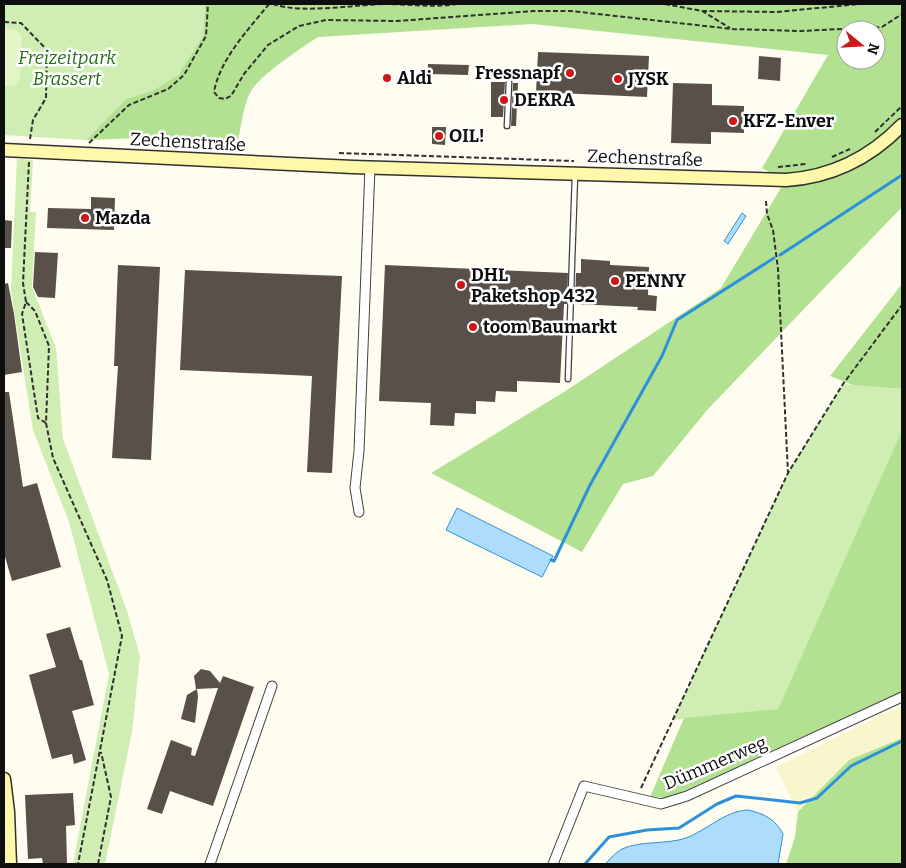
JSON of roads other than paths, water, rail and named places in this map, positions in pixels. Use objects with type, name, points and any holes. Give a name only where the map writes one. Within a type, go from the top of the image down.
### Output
[{"type":"street","name":"Zechenstraße","points":[[4,150],[30,145],[370,168],[577,167],[768,180],[800,179],[825,174],[846,166],[881,145],[902,125]]},
{"type":"street","points":[[360,512],[355,488],[359,451],[370,168]]},
{"type":"street","points":[[210,864],[272,686]]},
{"type":"street","name":"Dümmerweg","points":[[553,864],[584,786],[636,800],[661,804],[687,796],[902,697]]},
{"type":"street","points":[[4,779],[8,812],[10,864]]},
{"type":"lane","points":[[507,126],[509,82]]},
{"type":"lane","points":[[568,379],[577,167]]},
{"type":"water","points":[[742,213],[746,216],[728,244],[724,241]]},
{"type":"water","points":[[457,508],[553,556],[542,577],[446,530]]},
{"type":"water","points":[[748,810],[769,818],[777,824],[783,834],[778,864],[605,864],[622,849],[637,844],[686,838],[724,817]]},
{"type":"waterway","points":[[780,255],[902,175]]},
{"type":"waterway","points":[[551,560],[554,561],[590,485],[662,356],[677,320],[774,258]]},
{"type":"waterway","points":[[585,864],[609,837],[647,830],[679,828],[717,804],[736,796],[800,803],[817,798],[851,766],[902,741]]},
{"type":"place","name":"Fressnapf","points":[[570,73]]},
{"type":"place","name":"Aldi","points":[[387,78]]},
{"type":"place","name":"JYSK","points":[[618,79]]},
{"type":"place","name":"DEKRA","points":[[504,100]]},
{"type":"place","name":"KFZ-Enver","points":[[733,121]]},
{"type":"place","name":"OIL!","points":[[439,136]]},
{"type":"place","name":"Mazda","points":[[85,218]]},
{"type":"place","name":"PENNY","points":[[615,281]]},
{"type":"place","name":"DHL Paketshop 432","points":[[461,285]]},
{"type":"place","name":"toom Baumarkt","points":[[473,327]]},
{"type":"park label","name":"Freizeitpark Brassert","points":[[67,68]]}]
